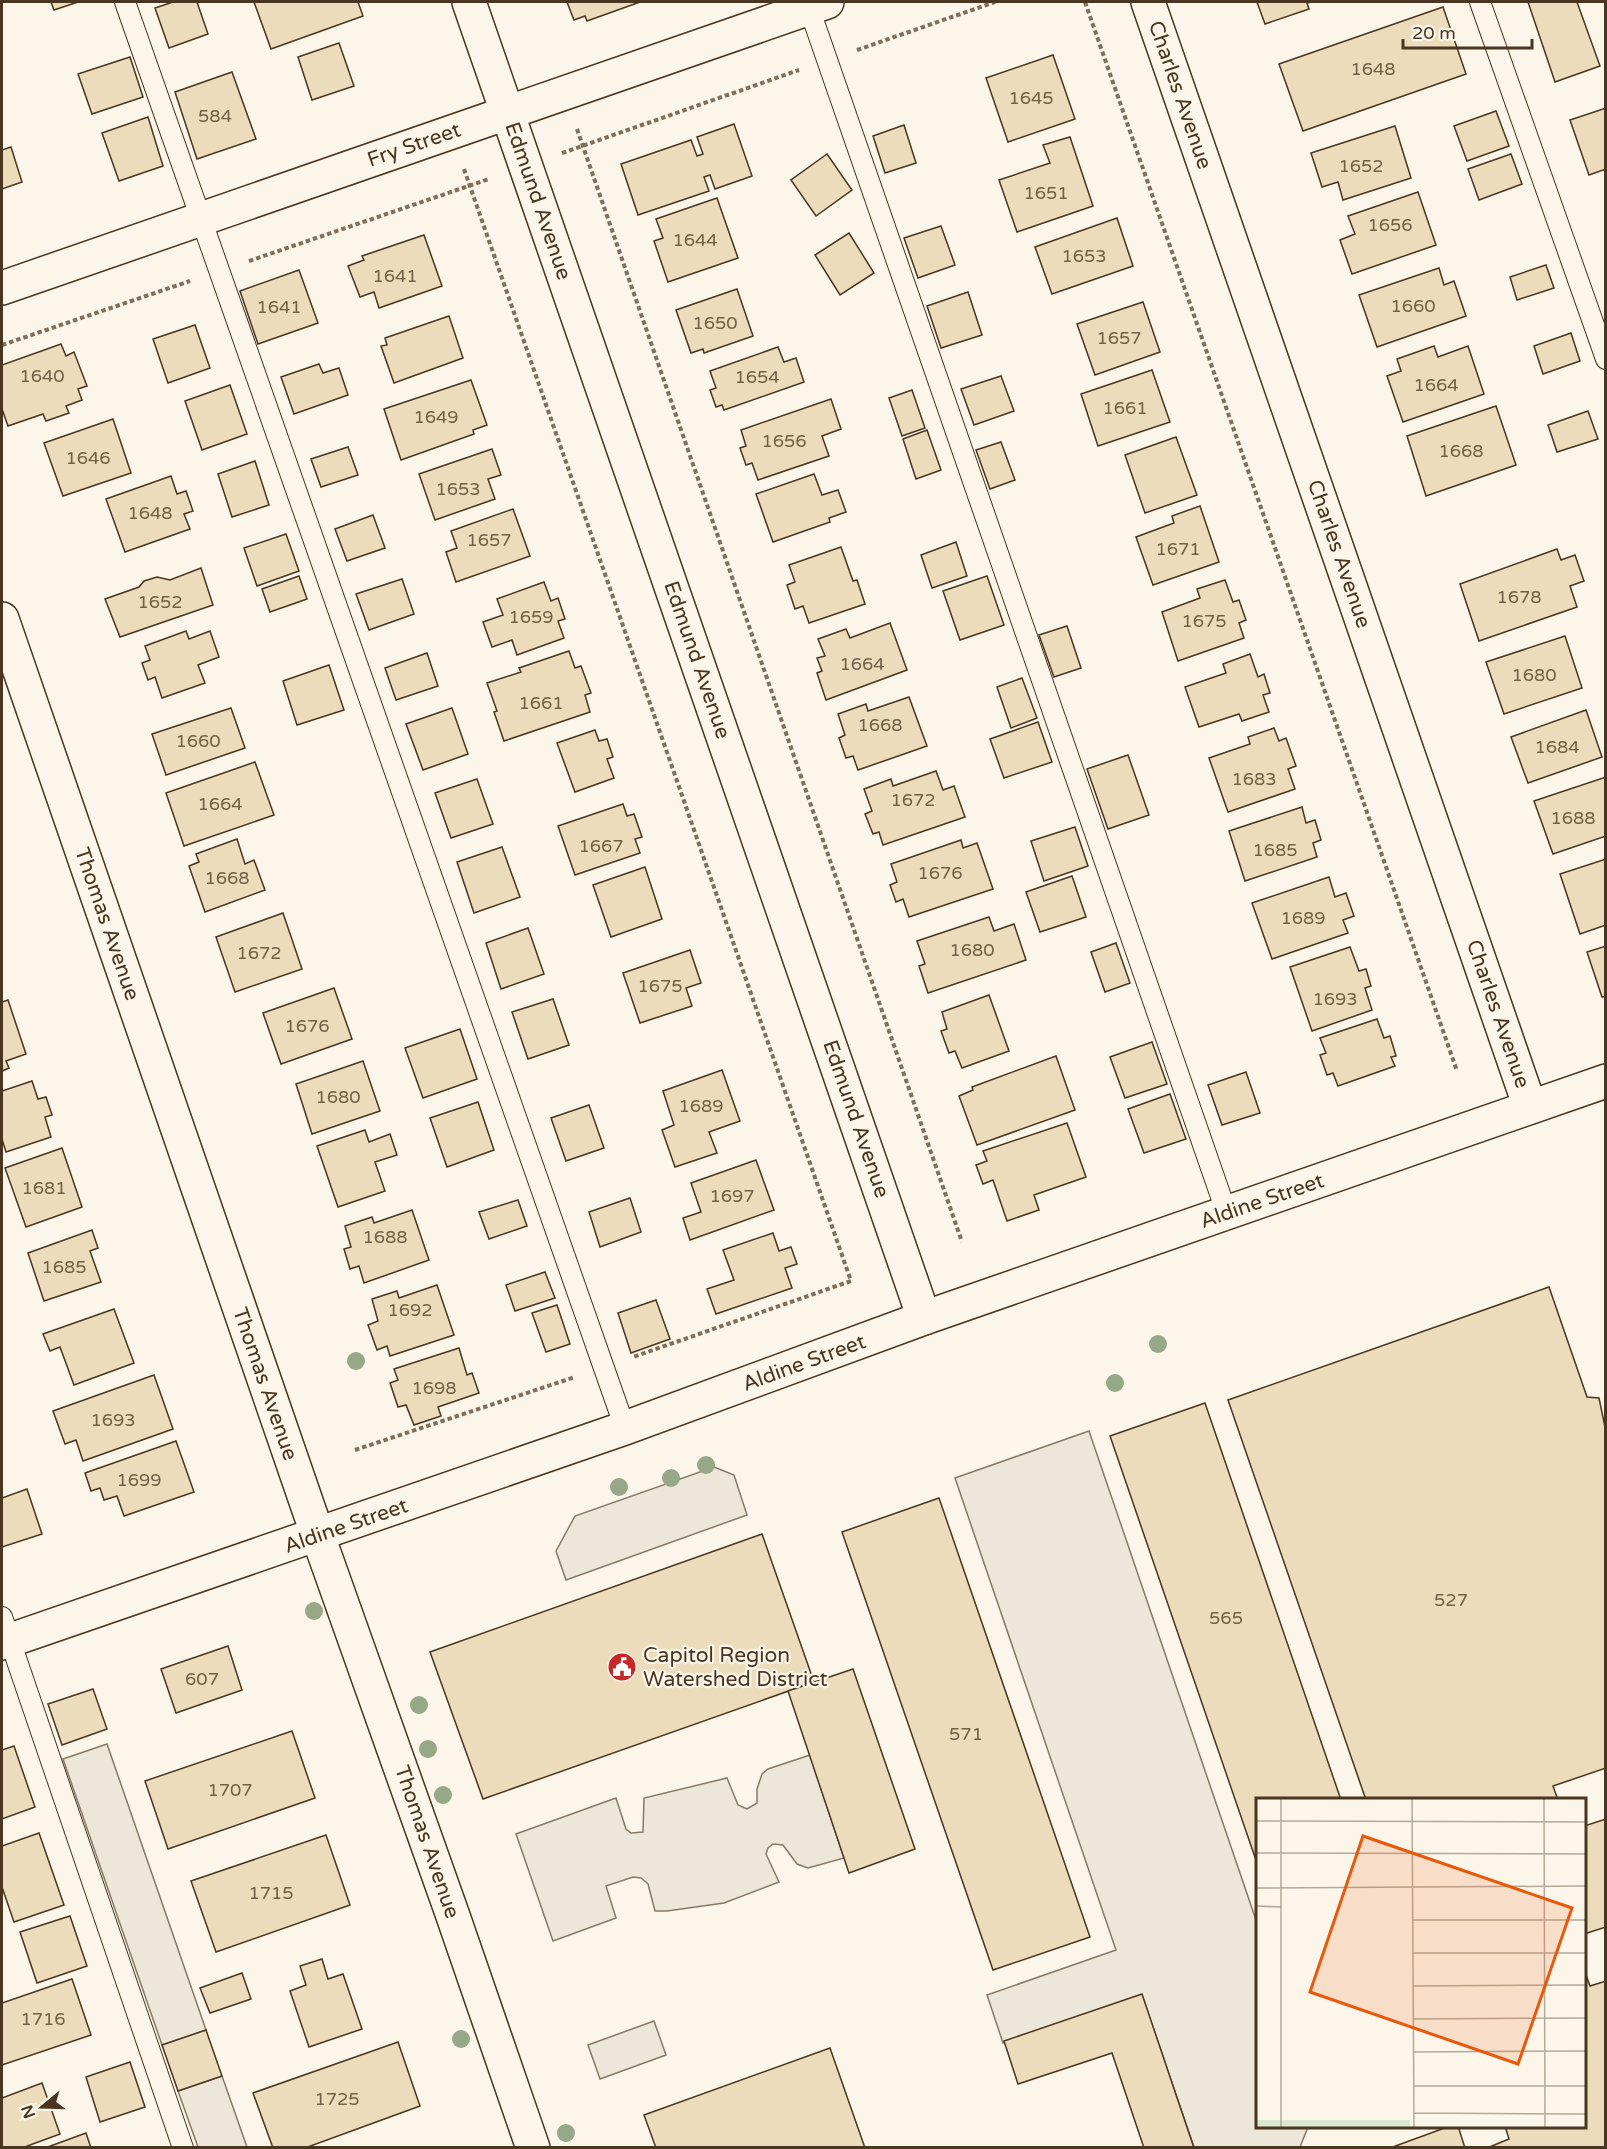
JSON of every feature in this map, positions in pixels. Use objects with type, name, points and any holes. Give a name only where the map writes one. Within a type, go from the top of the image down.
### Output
[{"type":"street","name":"Edmund Avenue","points":[[469,2],[924,1318]]},
{"type":"street","name":"Charles Avenue","points":[[1148,2],[1530,1107]]},
{"type":"street","name":"Fry Street","points":[[2,288],[814,4]]},
{"type":"street","name":"Thomas Avenue","points":[[2,619],[318,1536],[533,2148]]},
{"type":"street","name":"Aldine Street","points":[[4,1633],[318,1536],[625,1428],[924,1318],[1605,1081]]},
{"type":"lane","points":[[125,2],[625,1428]]},
{"type":"lane","points":[[1480,2],[1605,359]]},
{"type":"lane","points":[[814,4],[828,60],[1227,1214]]},
{"type":"lane","points":[[4,1633],[183,2148]]},
{"type":"path","points":[[557,154],[995,2]]},
{"type":"path","points":[[1085,2],[1456,1071]]},
{"type":"path","points":[[574,121],[962,1242]]},
{"type":"path","points":[[355,1450],[851,1281],[461,160]]},
{"type":"shaded area","points":[[1089,1431],[1256,1920],[1256,2128],[1308,2128],[1300,2147],[1194,2147],[1142,1995],[1003,2043],[987,1995],[1116,1950],[955,1478]]},
{"type":"shaded area","points":[[714,1467],[734,1475],[747,1515],[566,1580],[556,1551],[575,1516]]},
{"type":"shaded area","points":[[107,1744],[206,2030],[162,2045],[63,1759]]},
{"type":"shaded area","points":[[810,1755],[844,1858],[808,1868],[797,1864],[783,1845],[773,1844],[768,1848],[766,1854],[779,1882],[724,1903],[667,1911],[655,1911],[648,1884],[641,1878],[633,1877],[606,1886],[616,1918],[553,1941],[516,1834],[616,1798],[626,1829],[631,1833],[643,1832],[644,1798],[727,1778],[738,1805],[747,1809],[757,1803],[757,1789],[762,1774],[768,1769]]},
{"type":"shaded area","points":[[654,2021],[666,2055],[600,2079],[588,2045]]},
{"type":"shaded area","points":[[222,2076],[247,2147],[198,2147],[178,2091]]},
{"type":"building","points":[[51,2],[78,2],[54,10]]},
{"type":"building","points":[[173,2],[197,2],[208,34],[169,48],[155,8]]},
{"type":"building","points":[[254,2],[358,2],[363,16],[271,49]]},
{"type":"building","points":[[567,2],[640,2],[587,21],[585,16],[574,20]]},
{"type":"building","points":[[1257,2],[1312,2],[1307,3],[1309,9],[1265,24]]},
{"type":"building","points":[[1528,2],[1577,2],[1600,66],[1555,82]]},
{"type":"building","points":[[1443,7],[1466,74],[1303,131],[1279,64]]},
{"type":"building","points":[[339,43],[354,86],[312,100],[298,57]]},
{"type":"building","points":[[1053,55],[1075,119],[1008,142],[986,78]]},
{"type":"building","points":[[130,57],[143,97],[92,114],[78,74]]},
{"type":"building","points":[[232,72],[256,139],[197,159],[175,92]]},
{"type":"building","points":[[1606,108],[1606,169],[1589,175],[1570,120]]},
{"type":"building","points":[[1496,111],[1509,146],[1467,161],[1454,126]]},
{"type":"building","points":[[148,117],[163,166],[119,181],[102,133]]},
{"type":"building","points":[[734,124],[752,176],[715,189],[710,175],[704,177],[709,191],[638,215],[621,164],[691,140],[697,156],[703,154],[697,137]]},
{"type":"building","points":[[904,125],[916,163],[885,173],[873,136]]},
{"type":"building","points":[[1395,126],[1411,178],[1343,200],[1338,182],[1322,187],[1311,153]]},
{"type":"building","points":[[1070,137],[1093,206],[1017,232],[999,180],[1050,163],[1043,145]]},
{"type":"building","points":[[11,147],[22,182],[2,189],[2,150]]},
{"type":"building","points":[[827,154],[852,190],[816,216],[791,180]]},
{"type":"building","points":[[1511,154],[1522,184],[1479,200],[1468,169]]},
{"type":"building","points":[[1418,192],[1436,245],[1352,274],[1340,240],[1355,234],[1348,216]]},
{"type":"building","points":[[717,198],[738,258],[668,282],[654,241],[663,238],[656,219]]},
{"type":"building","points":[[1117,218],[1133,266],[1052,294],[1035,247]]},
{"type":"building","points":[[941,226],[955,265],[918,278],[904,238]]},
{"type":"building","points":[[849,233],[874,273],[840,295],[815,255]]},
{"type":"building","points":[[424,235],[442,286],[379,308],[374,292],[360,297],[348,266],[364,260],[362,256]]},
{"type":"building","points":[[1546,265],[1554,288],[1517,300],[1510,277]]},
{"type":"building","points":[[1439,268],[1444,285],[1454,281],[1466,316],[1377,347],[1359,295]]},
{"type":"building","points":[[299,270],[318,323],[258,344],[240,291]]},
{"type":"building","points":[[737,289],[753,336],[704,353],[703,349],[691,353],[676,310]]},
{"type":"building","points":[[968,292],[982,335],[941,348],[927,306]]},
{"type":"building","points":[[1143,302],[1160,352],[1095,375],[1077,324]]},
{"type":"building","points":[[449,316],[463,358],[394,383],[381,346],[387,345],[385,338]]},
{"type":"building","points":[[195,325],[210,368],[168,383],[153,339]]},
{"type":"building","points":[[1571,333],[1580,361],[1543,374],[1534,346]]},
{"type":"building","points":[[61,344],[66,356],[74,352],[87,386],[78,389],[82,400],[66,406],[69,413],[46,421],[43,414],[8,426],[2,409],[2,365]]},
{"type":"building","points":[[1434,346],[1438,357],[1468,346],[1484,394],[1403,422],[1387,376],[1401,371],[1397,359]]},
{"type":"building","points":[[778,347],[784,362],[796,358],[804,382],[724,410],[722,405],[716,407],[710,390],[716,388],[710,371]]},
{"type":"building","points":[[319,364],[323,373],[339,368],[348,395],[294,414],[281,377]]},
{"type":"building","points":[[1152,370],[1170,422],[1098,446],[1081,394]]},
{"type":"building","points":[[1001,376],[1014,411],[974,425],[961,389]]},
{"type":"building","points":[[471,380],[487,425],[473,430],[474,434],[401,460],[384,409]]},
{"type":"building","points":[[230,385],[247,434],[202,450],[185,401]]},
{"type":"building","points":[[912,390],[925,428],[902,436],[889,398]]},
{"type":"building","points":[[831,399],[841,429],[822,436],[829,456],[758,480],[752,463],[746,465],[740,448],[746,446],[741,430]]},
{"type":"building","points":[[1496,406],[1516,465],[1426,496],[1407,436]]},
{"type":"building","points":[[1588,411],[1598,439],[1557,452],[1548,425]]},
{"type":"building","points":[[113,419],[131,473],[63,496],[44,443]]},
{"type":"building","points":[[927,430],[941,470],[916,479],[903,439]]},
{"type":"building","points":[[1176,437],[1197,495],[1145,513],[1125,455]]},
{"type":"building","points":[[1001,442],[1015,480],[990,489],[976,450]]},
{"type":"building","points":[[348,447],[358,475],[321,487],[311,459]]},
{"type":"building","points":[[492,449],[501,475],[488,479],[495,499],[435,520],[419,474]]},
{"type":"building","points":[[255,461],[269,505],[232,517],[218,474]]},
{"type":"building","points":[[814,474],[822,495],[838,490],[846,512],[829,518],[830,522],[773,542],[756,494]]},
{"type":"building","points":[[171,476],[177,494],[186,491],[193,511],[184,514],[190,529],[125,552],[106,499]]},
{"type":"building","points":[[1200,506],[1219,562],[1153,585],[1136,537],[1174,523],[1172,516]]},
{"type":"building","points":[[513,509],[530,556],[456,582],[446,552],[457,548],[451,531]]},
{"type":"building","points":[[373,515],[385,548],[347,561],[335,529]]},
{"type":"building","points":[[286,534],[299,571],[257,586],[244,548]]},
{"type":"building","points":[[956,542],[967,576],[932,588],[921,555]]},
{"type":"building","points":[[841,547],[853,581],[857,580],[865,604],[809,623],[803,606],[795,609],[787,585],[795,582],[789,565]]},
{"type":"building","points":[[1557,549],[1561,560],[1575,555],[1584,581],[1570,586],[1577,607],[1479,641],[1460,584]]},
{"type":"building","points":[[201,568],[213,605],[120,637],[105,599],[139,587],[144,581],[157,577],[170,580]]},
{"type":"building","points":[[299,576],[307,599],[270,612],[262,589]]},
{"type":"building","points":[[987,576],[1004,625],[960,640],[943,591]]},
{"type":"building","points":[[402,579],[414,614],[369,630],[356,594]]},
{"type":"building","points":[[1225,580],[1233,602],[1239,600],[1246,620],[1239,623],[1244,638],[1178,661],[1162,612],[1200,598],[1197,589]]},
{"type":"building","points":[[544,582],[551,601],[558,598],[565,619],[558,621],[564,638],[517,655],[512,640],[492,647],[483,622],[503,615],[497,599]]},
{"type":"building","points":[[890,623],[907,670],[826,700],[817,673],[822,671],[817,658],[825,656],[818,639],[846,629],[850,638]]},
{"type":"building","points":[[1067,626],[1081,668],[1054,677],[1039,635]]},
{"type":"building","points":[[186,631],[189,639],[210,631],[219,657],[198,665],[205,683],[162,698],[155,677],[148,680],[142,663],[150,660],[145,646]]},
{"type":"building","points":[[1565,636],[1582,688],[1504,714],[1486,662]]},
{"type":"building","points":[[569,651],[575,668],[581,666],[591,693],[585,695],[590,712],[504,741],[487,683],[521,672],[519,668]]},
{"type":"building","points":[[427,653],[438,686],[396,700],[385,668]]},
{"type":"building","points":[[1250,654],[1258,677],[1264,674],[1270,693],[1263,695],[1269,712],[1242,721],[1239,714],[1199,727],[1185,687],[1226,673],[1223,664]]},
{"type":"building","points":[[329,665],[344,710],[297,725],[283,681]]},
{"type":"building","points":[[1022,678],[1037,718],[1011,728],[997,687]]},
{"type":"building","points":[[909,697],[927,746],[858,770],[853,756],[846,758],[839,738],[845,735],[838,714],[866,704],[868,711]]},
{"type":"building","points":[[231,708],[245,748],[166,775],[152,734]]},
{"type":"building","points":[[452,708],[468,754],[423,770],[406,724]]},
{"type":"building","points":[[1586,710],[1602,757],[1528,783],[1511,737]]},
{"type":"building","points":[[1038,722],[1052,762],[1004,778],[990,739]]},
{"type":"building","points":[[1274,728],[1279,741],[1286,738],[1296,766],[1288,769],[1295,789],[1228,812],[1209,758],[1250,744],[1248,737]]},
{"type":"building","points":[[595,730],[599,741],[607,739],[613,757],[607,759],[614,778],[575,792],[557,743]]},
{"type":"building","points":[[1128,755],[1149,815],[1108,829],[1087,769]]},
{"type":"building","points":[[255,762],[274,815],[184,846],[166,793]]},
{"type":"building","points":[[936,771],[943,790],[954,786],[965,817],[883,845],[879,832],[873,834],[865,814],[872,811],[864,789],[891,779],[893,786]]},
{"type":"building","points":[[1606,777],[1606,836],[1553,854],[1534,801]]},
{"type":"building","points":[[477,779],[493,824],[451,838],[435,793]]},
{"type":"building","points":[[623,804],[627,816],[634,814],[642,837],[635,839],[640,853],[575,875],[558,826]]},
{"type":"building","points":[[1302,807],[1306,823],[1315,820],[1321,840],[1313,843],[1317,857],[1245,881],[1229,831]]},
{"type":"building","points":[[1075,827],[1088,866],[1044,881],[1031,841]]},
{"type":"building","points":[[237,839],[245,864],[254,860],[265,890],[205,912],[189,866],[199,862],[196,854]]},
{"type":"building","points":[[961,840],[963,848],[977,843],[993,889],[909,917],[903,899],[896,902],[890,885],[897,882],[891,864]]},
{"type":"building","points":[[502,847],[520,897],[474,913],[457,862]]},
{"type":"building","points":[[1606,859],[1606,925],[1580,934],[1560,874]]},
{"type":"building","points":[[645,867],[662,919],[611,937],[593,885]]},
{"type":"building","points":[[1072,876],[1086,917],[1040,932],[1026,892]]},
{"type":"building","points":[[1329,877],[1335,897],[1346,893],[1354,916],[1343,920],[1348,933],[1272,959],[1252,903]]},
{"type":"building","points":[[283,913],[302,969],[235,992],[216,937]]},
{"type":"building","points":[[989,917],[994,931],[1014,924],[1026,960],[928,993],[919,966],[925,964],[917,941]]},
{"type":"building","points":[[528,928],[544,974],[501,989],[486,943]]},
{"type":"building","points":[[1116,943],[1130,983],[1105,992],[1091,952]]},
{"type":"building","points":[[1606,946],[1606,996],[1602,997],[1587,952]]},
{"type":"building","points":[[1350,947],[1359,971],[1366,969],[1371,986],[1365,988],[1372,1010],[1312,1031],[1290,967]]},
{"type":"building","points":[[690,950],[701,983],[686,988],[692,1006],[640,1023],[623,973]]},
{"type":"building","points":[[334,988],[352,1039],[281,1064],[263,1013]]},
{"type":"building","points":[[989,995],[1009,1051],[962,1068],[955,1051],[949,1053],[941,1031],[947,1029],[942,1012]]},
{"type":"building","points":[[553,999],[569,1045],[528,1059],[512,1012]]},
{"type":"building","points":[[8,1000],[26,1054],[6,1061],[9,1068],[2,1071],[2,1002]]},
{"type":"building","points":[[1377,1019],[1384,1038],[1390,1036],[1396,1056],[1391,1057],[1395,1066],[1338,1086],[1333,1073],[1327,1075],[1320,1055],[1326,1053],[1320,1038]]},
{"type":"building","points":[[460,1029],[477,1079],[423,1098],[405,1048]]},
{"type":"building","points":[[1152,1042],[1167,1084],[1125,1098],[1110,1057]]},
{"type":"building","points":[[1056,1056],[1075,1110],[977,1145],[959,1096],[973,1090],[972,1087]]},
{"type":"building","points":[[363,1061],[380,1111],[312,1134],[296,1084]]},
{"type":"building","points":[[722,1070],[740,1121],[709,1132],[717,1153],[675,1167],[662,1130],[674,1125],[663,1091]]},
{"type":"building","points":[[1246,1072],[1260,1113],[1222,1125],[1208,1085]]},
{"type":"building","points":[[32,1081],[38,1099],[46,1097],[52,1115],[45,1117],[51,1137],[6,1152],[2,1139],[2,1091]]},
{"type":"building","points":[[1170,1094],[1186,1139],[1144,1153],[1128,1109]]},
{"type":"building","points":[[478,1102],[494,1150],[447,1167],[430,1118]]},
{"type":"building","points":[[589,1105],[604,1148],[566,1161],[551,1118]]},
{"type":"building","points":[[1067,1123],[1086,1177],[1034,1195],[1039,1210],[1007,1221],[993,1180],[983,1184],[976,1165],[987,1161],[983,1151]]},
{"type":"building","points":[[365,1130],[369,1142],[390,1134],[397,1155],[375,1162],[385,1191],[338,1207],[317,1146]]},
{"type":"building","points":[[62,1148],[82,1207],[26,1227],[5,1168]]},
{"type":"building","points":[[756,1160],[774,1210],[690,1240],[683,1218],[701,1212],[691,1183]]},
{"type":"building","points":[[630,1198],[641,1232],[600,1247],[589,1212]]},
{"type":"building","points":[[518,1200],[527,1226],[489,1239],[479,1212]]},
{"type":"building","points":[[412,1210],[429,1260],[364,1283],[359,1266],[350,1269],[344,1249],[351,1247],[345,1226],[372,1217],[374,1223]]},
{"type":"building","points":[[92,1230],[98,1248],[90,1251],[101,1282],[44,1301],[28,1253]]},
{"type":"building","points":[[773,1233],[779,1251],[791,1247],[797,1264],[785,1268],[792,1288],[716,1314],[707,1289],[734,1280],[723,1250]]},
{"type":"building","points":[[545,1272],[555,1298],[515,1311],[506,1285]]},
{"type":"building","points":[[437,1285],[454,1335],[390,1356],[387,1346],[377,1350],[368,1325],[378,1321],[372,1299],[397,1291],[399,1298]]},
{"type":"building","points":[[1549,1287],[1587,1397],[1599,1398],[1606,1432],[1606,1768],[1553,1786],[1557,1798],[1365,1798],[1228,1400]]},
{"type":"building","points":[[656,1300],[670,1339],[631,1353],[618,1313]]},
{"type":"building","points":[[557,1305],[570,1344],[546,1352],[532,1313]]},
{"type":"building","points":[[114,1309],[134,1363],[74,1385],[60,1347],[50,1351],[43,1334]]},
{"type":"building","points":[[459,1348],[467,1375],[472,1373],[479,1393],[438,1407],[441,1416],[414,1425],[406,1405],[398,1407],[390,1383],[398,1380],[394,1369]]},
{"type":"building","points":[[154,1375],[173,1429],[83,1461],[76,1440],[65,1444],[53,1411]]},
{"type":"building","points":[[1205,1403],[1340,1798],[1256,1798],[1256,1860],[1110,1436]]},
{"type":"building","points":[[176,1441],[194,1492],[124,1516],[117,1496],[104,1500],[100,1488],[91,1491],[85,1473]]},
{"type":"building","points":[[27,1489],[42,1534],[2,1547],[2,1498]]},
{"type":"building","points":[[939,1498],[1090,1937],[993,1970],[842,1532]]},
{"type":"building","name":"Capitol Region Watershed District","points":[[762,1534],[814,1682],[483,1799],[430,1652]]},
{"type":"building","points":[[228,1646],[242,1690],[176,1713],[161,1669]]},
{"type":"building","points":[[853,1669],[915,1849],[849,1873],[788,1691]]},
{"type":"building","points":[[93,1689],[107,1729],[62,1745],[48,1704]]},
{"type":"building","points":[[292,1731],[315,1798],[168,1849],[145,1781]]},
{"type":"building","points":[[14,1746],[35,1807],[2,1819],[2,1750]]},
{"type":"building","points":[[1606,1819],[1606,1927],[1586,1933],[1586,1825]]},
{"type":"building","points":[[39,1833],[64,1905],[14,1922],[2,1887],[2,1846]]},
{"type":"building","points":[[326,1835],[350,1905],[216,1952],[191,1881]]},
{"type":"building","points":[[70,1916],[87,1966],[37,1983],[20,1932]]},
{"type":"building","points":[[322,1959],[328,1979],[343,1974],[362,2029],[309,2047],[290,1991],[306,1985],[300,1966]]},
{"type":"building","points":[[242,1973],[251,1999],[210,2013],[200,1988]]},
{"type":"building","points":[[1586,1975],[1590,1986],[1606,1981],[1606,2148],[1487,2148],[1509,2139],[1506,2128],[1586,2128]]},
{"type":"building","points":[[72,1979],[91,2035],[2,2065],[2,2003]]},
{"type":"building","points":[[1142,1994],[1194,2148],[1144,2148],[1112,2053],[1018,2084],[1004,2041]]},
{"type":"building","points":[[206,2030],[222,2076],[178,2091],[162,2045]]},
{"type":"building","points":[[398,2042],[420,2106],[305,2148],[273,2148],[253,2093]]},
{"type":"building","points":[[830,2048],[865,2148],[656,2148],[644,2115]]},
{"type":"building","points":[[130,2062],[145,2107],[100,2122],[86,2077]]},
{"type":"building","points":[[42,2083],[60,2134],[22,2148],[2,2148],[2,2098]]},
{"type":"building","points":[[1445,2128],[1459,2128],[1465,2148],[1390,2148]]},
{"type":"building","points":[[86,2133],[91,2148],[45,2148]]},
{"type":"place","name":"Capitol Region Watershed District","points":[[622,1667]]}]
